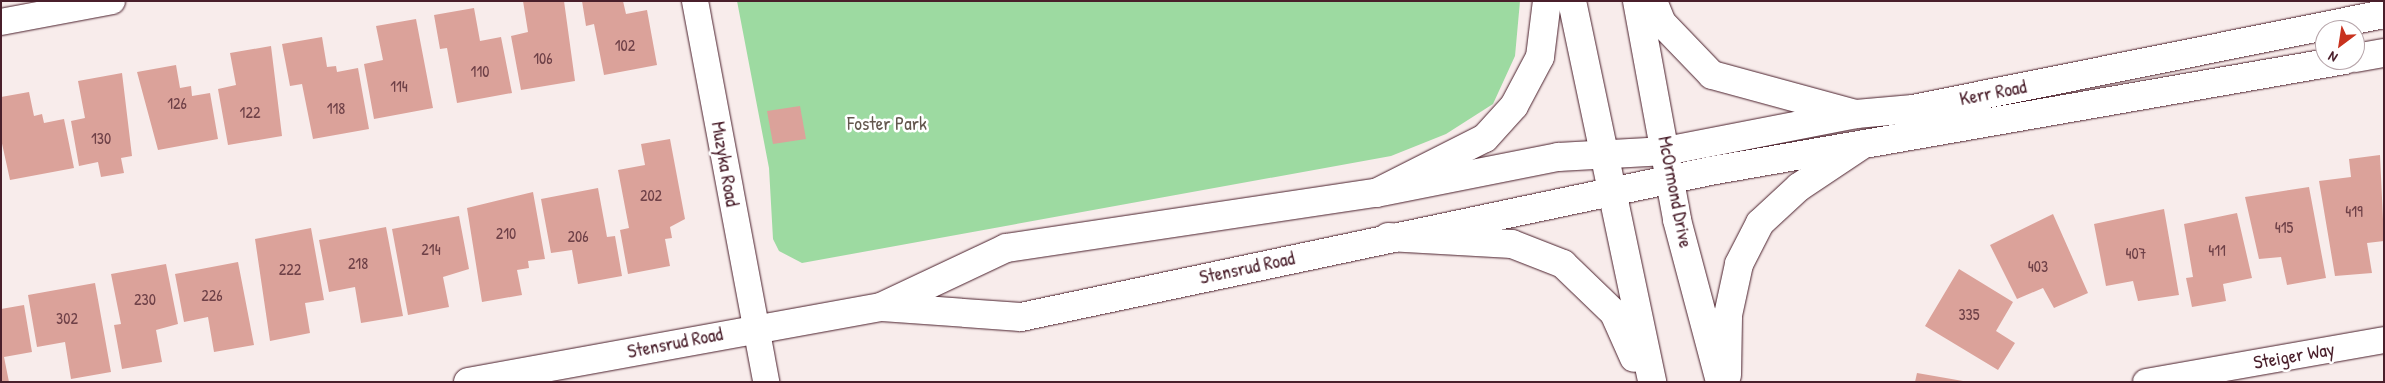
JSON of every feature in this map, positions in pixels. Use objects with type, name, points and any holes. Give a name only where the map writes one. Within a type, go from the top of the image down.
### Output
[{"type":"street","points":[[1,22],[112,1]]},
{"type":"street","name":"Muzyka Road","points":[[695,1],[766,382]]},
{"type":"street","points":[[1376,193],[1485,138],[1514,106],[1540,57],[1547,1]]},
{"type":"street","points":[[1572,1],[1600,152],[1652,382]]},
{"type":"street","name":"McOrmond Drive","points":[[1637,1],[1671,181],[1720,382]]},
{"type":"street","points":[[1653,1],[1662,23],[1712,75],[1856,114]]},
{"type":"street","name":"Kerr Road","points":[[1600,152],[1666,151],[1856,114],[1913,108],[2384,14]]},
{"type":"street","points":[[2365,56],[2384,53]]},
{"type":"street","name":"Kerr Road","points":[[1609,192],[2315,65]]},
{"type":"street","points":[[1727,382],[1728,314],[1739,264],[1760,223],[1799,188],[1862,146]]},
{"type":"street","name":"Stensrud Road","points":[[882,306],[1006,248],[1376,193],[1600,152]]},
{"type":"street","name":"Stensrud Road","points":[[468,382],[756,327],[882,306],[1021,316],[1388,237],[1609,192]]},
{"type":"street","points":[[1388,237],[1512,244],[1563,264],[1614,313],[1645,382]]},
{"type":"street","name":"Steiger Way","points":[[2146,382],[2384,340]]},
{"type":"green space","name":"Foster Park","points":[[737,1],[1520,1],[1515,56],[1493,104],[1446,134],[1391,156],[802,263],[779,251],[773,239],[769,168]]},
{"type":"building","points":[[523,1],[564,1],[575,81],[521,90],[511,36],[528,32]]},
{"type":"building","points":[[582,1],[623,1],[626,14],[647,10],[657,65],[604,75],[594,24],[586,26]]},
{"type":"building","points":[[474,8],[480,41],[501,37],[512,93],[457,103],[447,48],[440,49],[434,15]]},
{"type":"building","points":[[416,19],[433,108],[374,119],[364,64],[383,60],[376,26]]},
{"type":"building","points":[[322,37],[327,67],[336,66],[337,72],[358,68],[369,129],[313,139],[302,84],[290,86],[282,44]]},
{"type":"building","points":[[271,46],[282,136],[228,145],[218,89],[236,85],[230,53]]},
{"type":"building","points":[[176,65],[180,88],[191,86],[192,96],[210,93],[218,139],[158,150],[137,72]]},
{"type":"building","points":[[122,73],[132,156],[121,158],[124,173],[101,177],[98,162],[79,166],[71,121],[85,118],[78,81]]},
{"type":"building","points":[[29,92],[34,116],[42,114],[44,123],[64,119],[74,168],[10,180],[1,139],[1,97]]},
{"type":"building","points":[[800,106],[806,139],[773,144],[767,111]]},
{"type":"building","points":[[670,139],[685,219],[670,227],[672,238],[665,239],[670,266],[628,274],[620,230],[629,228],[618,170],[645,165],[641,144]]},
{"type":"building","points":[[2380,155],[2384,241],[2367,243],[2372,273],[2335,276],[2319,181],[2351,177],[2349,159]]},
{"type":"building","points":[[2309,187],[2326,278],[2287,285],[2281,257],[2259,259],[2245,197]]},
{"type":"building","points":[[598,188],[607,237],[615,236],[622,276],[578,284],[572,250],[551,253],[541,199]]},
{"type":"building","points":[[533,192],[545,259],[528,261],[529,268],[517,270],[522,295],[482,302],[467,208]]},
{"type":"building","points":[[2164,209],[2179,295],[2138,301],[2133,281],[2106,286],[2094,224]]},
{"type":"building","points":[[2237,213],[2252,278],[2223,284],[2226,301],[2192,307],[2186,278],[2193,277],[2184,224]]},
{"type":"building","points":[[2053,214],[2088,293],[2054,308],[2043,288],[2017,299],[1990,245]]},
{"type":"building","points":[[459,216],[469,269],[443,277],[449,307],[408,315],[392,229]]},
{"type":"building","points":[[386,227],[403,316],[361,323],[355,287],[329,292],[319,240]]},
{"type":"building","points":[[311,228],[324,300],[305,303],[310,333],[270,341],[255,239]]},
{"type":"building","points":[[238,262],[254,345],[214,352],[208,317],[184,322],[175,274]]},
{"type":"building","points":[[166,264],[178,324],[156,330],[162,362],[122,369],[114,325],[121,324],[111,274]]},
{"type":"building","points":[[1959,269],[2013,302],[1996,331],[2015,343],[1998,370],[1925,326]]},
{"type":"building","points":[[95,283],[111,372],[71,379],[65,342],[37,347],[28,295]]},
{"type":"building","points":[[24,305],[32,352],[4,357],[9,382],[1,382],[1,309]]},
{"type":"building","points":[[1917,373],[1963,381],[1963,382],[1915,382]]}]
